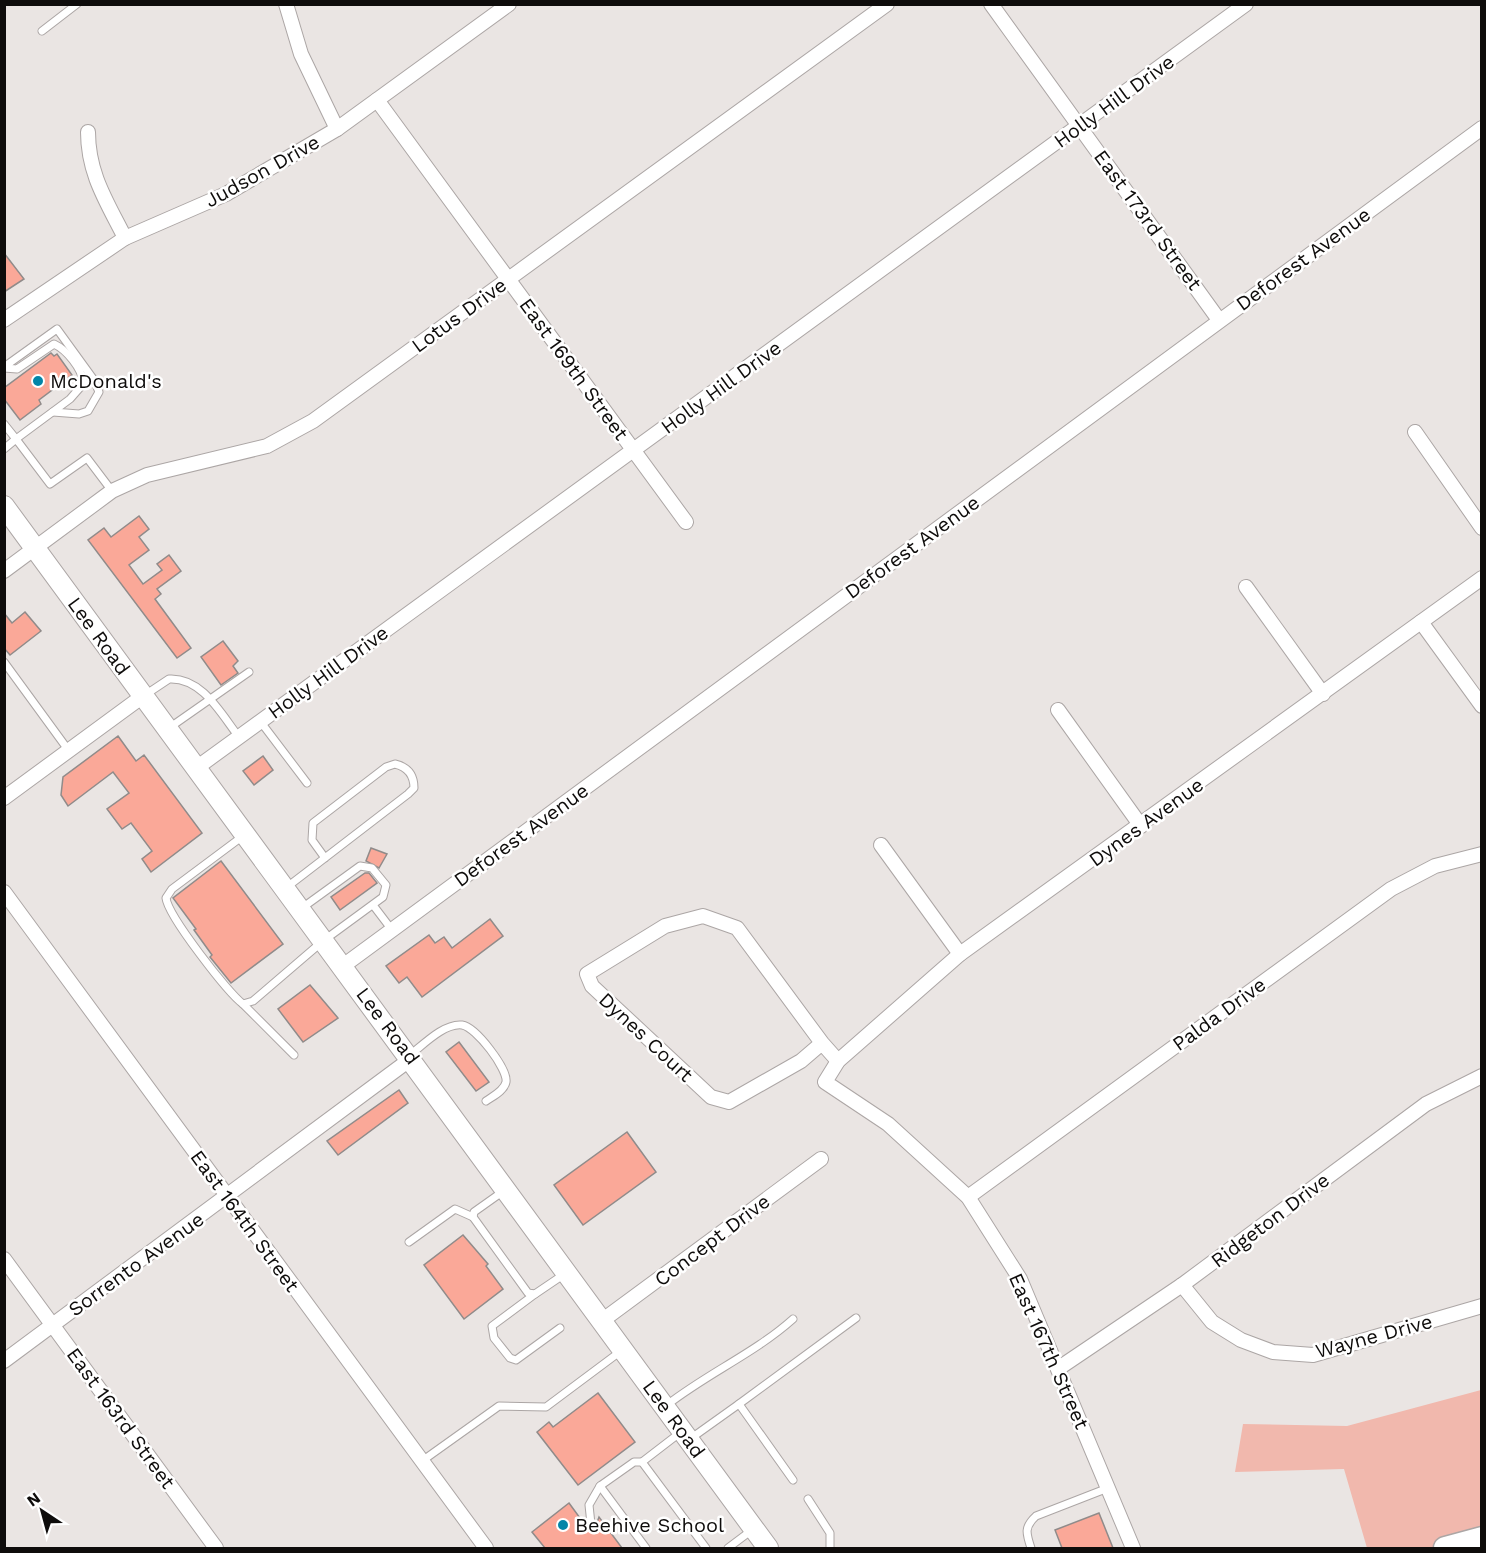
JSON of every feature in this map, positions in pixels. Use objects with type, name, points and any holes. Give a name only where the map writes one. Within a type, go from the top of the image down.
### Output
[{"type":"main road","name":"Lee Road","points":[[4,506],[244,835],[411,1056],[768,1548]]},
{"type":"main road","points":[[1445,1548],[1482,1538]]},
{"type":"street","points":[[286,4],[301,54],[338,129]]},
{"type":"street","name":"Judson Drive","points":[[4,320],[125,238],[226,194],[274,169],[338,129],[509,4]]},
{"type":"street","name":"Lotus Drive","points":[[4,571],[112,491],[147,475],[267,446],[313,421],[887,4]]},
{"type":"street","name":"East 173rd Street","points":[[991,4],[1219,320]]},
{"type":"street","name":"Holly Hill Drive","points":[[195,768],[1246,4]]},
{"type":"street","name":"East 169th Street","points":[[377,100],[686,522]]},
{"type":"street","name":"Deforest Avenue","points":[[343,966],[1482,128]]},
{"type":"street","points":[[88,132],[88,156],[93,172],[125,238]]},
{"type":"street","points":[[1415,432],[1482,528]]},
{"type":"street","name":"Dynes Avenue","points":[[825,1082],[838,1061],[960,954],[1141,826],[1482,578]]},
{"type":"street","points":[[1246,587],[1323,694]]},
{"type":"street","points":[[1421,622],[1482,706]]},
{"type":"street","points":[[4,798],[143,696]]},
{"type":"street","points":[[1058,710],[1141,826]]},
{"type":"street","points":[[881,845],[960,954]]},
{"type":"street","name":"Palda Drive","points":[[968,1197],[1391,889],[1435,866],[1482,854]]},
{"type":"street","name":"East 164th Street","points":[[4,892],[486,1548]]},
{"type":"street","name":"Dynes Court","points":[[822,1043],[801,1061],[729,1102],[711,1097],[668,1060],[592,986],[587,974],[665,926],[703,915],[737,928],[822,1043],[838,1061]]},
{"type":"street","name":"Sorrento Avenue","points":[[4,1361],[227,1197],[411,1056]]},
{"type":"street","name":"Ridgeton Drive","points":[[1059,1368],[1182,1286],[1426,1104],[1482,1076]]},
{"type":"street","name":"East 167th Street","points":[[825,1082],[888,1124],[968,1197],[1020,1279],[1132,1548]]},
{"type":"street","name":"Concept Drive","points":[[603,1320],[821,1159]]},
{"type":"street","name":"East 163rd Street","points":[[4,1259],[216,1548]]},
{"type":"street","name":"Wayne Drive","points":[[1182,1286],[1212,1322],[1241,1340],[1274,1352],[1313,1355],[1482,1306]]},
{"type":"lane","points":[[42,31],[77,5]]},
{"type":"lane","points":[[4,367],[57,329],[94,380],[99,392],[88,411],[79,414],[53,412]]},
{"type":"lane","points":[[4,367],[17,369],[47,346],[54,344],[63,348],[82,376],[84,383],[77,393],[4,449]]},
{"type":"lane","points":[[4,424],[50,484],[87,458],[112,491]]},
{"type":"lane","points":[[4,662],[69,751]]},
{"type":"lane","points":[[167,730],[249,672]]},
{"type":"lane","points":[[143,696],[169,679],[176,678],[191,683],[210,699],[239,737]]},
{"type":"lane","points":[[260,721],[307,783]]},
{"type":"lane","points":[[285,889],[408,794],[414,788],[414,779],[410,772],[395,764],[386,767],[312,823],[312,840],[325,858]]},
{"type":"lane","points":[[244,835],[171,889],[166,898],[170,909],[203,957],[243,1004],[294,1055]]},
{"type":"lane","points":[[243,1004],[253,1001],[323,941],[383,897],[386,885],[382,877],[367,865],[360,866],[300,909]]},
{"type":"lane","points":[[373,905],[392,930]]},
{"type":"lane","points":[[411,1056],[444,1030],[462,1025],[470,1028],[479,1035],[503,1069],[507,1080],[504,1088],[486,1101]]},
{"type":"lane","points":[[473,1217],[474,1212],[507,1188]]},
{"type":"lane","points":[[410,1242],[455,1209],[473,1217],[528,1293],[535,1294]]},
{"type":"lane","points":[[560,1328],[525,1355],[516,1359],[510,1358],[494,1338],[492,1326],[568,1272]]},
{"type":"lane","points":[[591,1524],[589,1505],[600,1486],[634,1462],[642,1462],[739,1404],[856,1318]]},
{"type":"lane","points":[[665,1406],[696,1382],[757,1349],[793,1319]]},
{"type":"lane","points":[[422,1461],[499,1407],[546,1407],[624,1349]]},
{"type":"lane","points":[[739,1404],[793,1480]]},
{"type":"lane","points":[[642,1462],[706,1548]]},
{"type":"lane","points":[[600,1486],[646,1548]]},
{"type":"lane","points":[[1031,1548],[1025,1533],[1028,1524],[1036,1516],[1108,1488]]},
{"type":"lane","points":[[808,1499],[830,1533],[831,1548]]},
{"type":"lane","points":[[728,1548],[753,1528]]},
{"type":"shaded area","points":[[1481,1390],[1481,1538],[1445,1548],[1367,1548],[1344,1469],[1235,1472],[1243,1424],[1347,1426]]},
{"type":"building","points":[[4,253],[24,279],[4,292]]},
{"type":"building","name":"McDonald's","points":[[51,353],[54,356],[57,354],[72,375],[39,400],[41,404],[20,420],[4,399],[4,388]]},
{"type":"building","points":[[139,516],[149,529],[139,537],[149,550],[129,565],[143,584],[162,570],[157,564],[169,555],[181,571],[157,589],[161,594],[155,599],[191,648],[177,658],[88,540],[104,528],[111,537]]},
{"type":"building","points":[[25,612],[41,631],[10,655],[4,648],[4,613],[12,623]]},
{"type":"building","points":[[223,641],[238,661],[233,666],[238,673],[221,685],[201,657]]},
{"type":"building","points":[[118,736],[136,761],[144,755],[202,833],[151,872],[142,859],[152,851],[131,823],[122,829],[107,809],[129,793],[113,772],[68,806],[61,795],[63,777]]},
{"type":"building","points":[[263,756],[273,770],[254,785],[243,771]]},
{"type":"building","points":[[371,848],[387,854],[379,868],[366,861]]},
{"type":"building","points":[[221,861],[283,944],[231,983],[210,957],[212,955],[194,930],[196,929],[173,898]]},
{"type":"building","points":[[365,873],[369,873],[377,883],[340,910],[331,897]]},
{"type":"building","points":[[490,919],[503,936],[422,997],[407,977],[399,983],[386,966],[429,935],[435,943],[444,937],[452,948]]},
{"type":"building","points":[[310,985],[338,1018],[303,1042],[278,1009]]},
{"type":"building","points":[[459,1042],[489,1082],[476,1091],[446,1052]]},
{"type":"building","points":[[399,1090],[408,1103],[338,1155],[327,1141]]},
{"type":"building","points":[[627,1132],[656,1172],[583,1225],[554,1185]]},
{"type":"building","points":[[463,1235],[488,1264],[486,1266],[503,1289],[464,1319],[424,1265]]},
{"type":"building","points":[[598,1393],[635,1442],[578,1485],[537,1432],[549,1422],[553,1427]]},
{"type":"building","name":"Beehive School","points":[[569,1503],[588,1529],[595,1528],[599,1517],[622,1548],[545,1548],[532,1532]]},
{"type":"building","points":[[1099,1513],[1113,1548],[1062,1548],[1055,1530]]},
{"type":"place","name":"McDonald's","points":[[38,381]]},
{"type":"place","name":"Beehive School","points":[[563,1525]]}]
